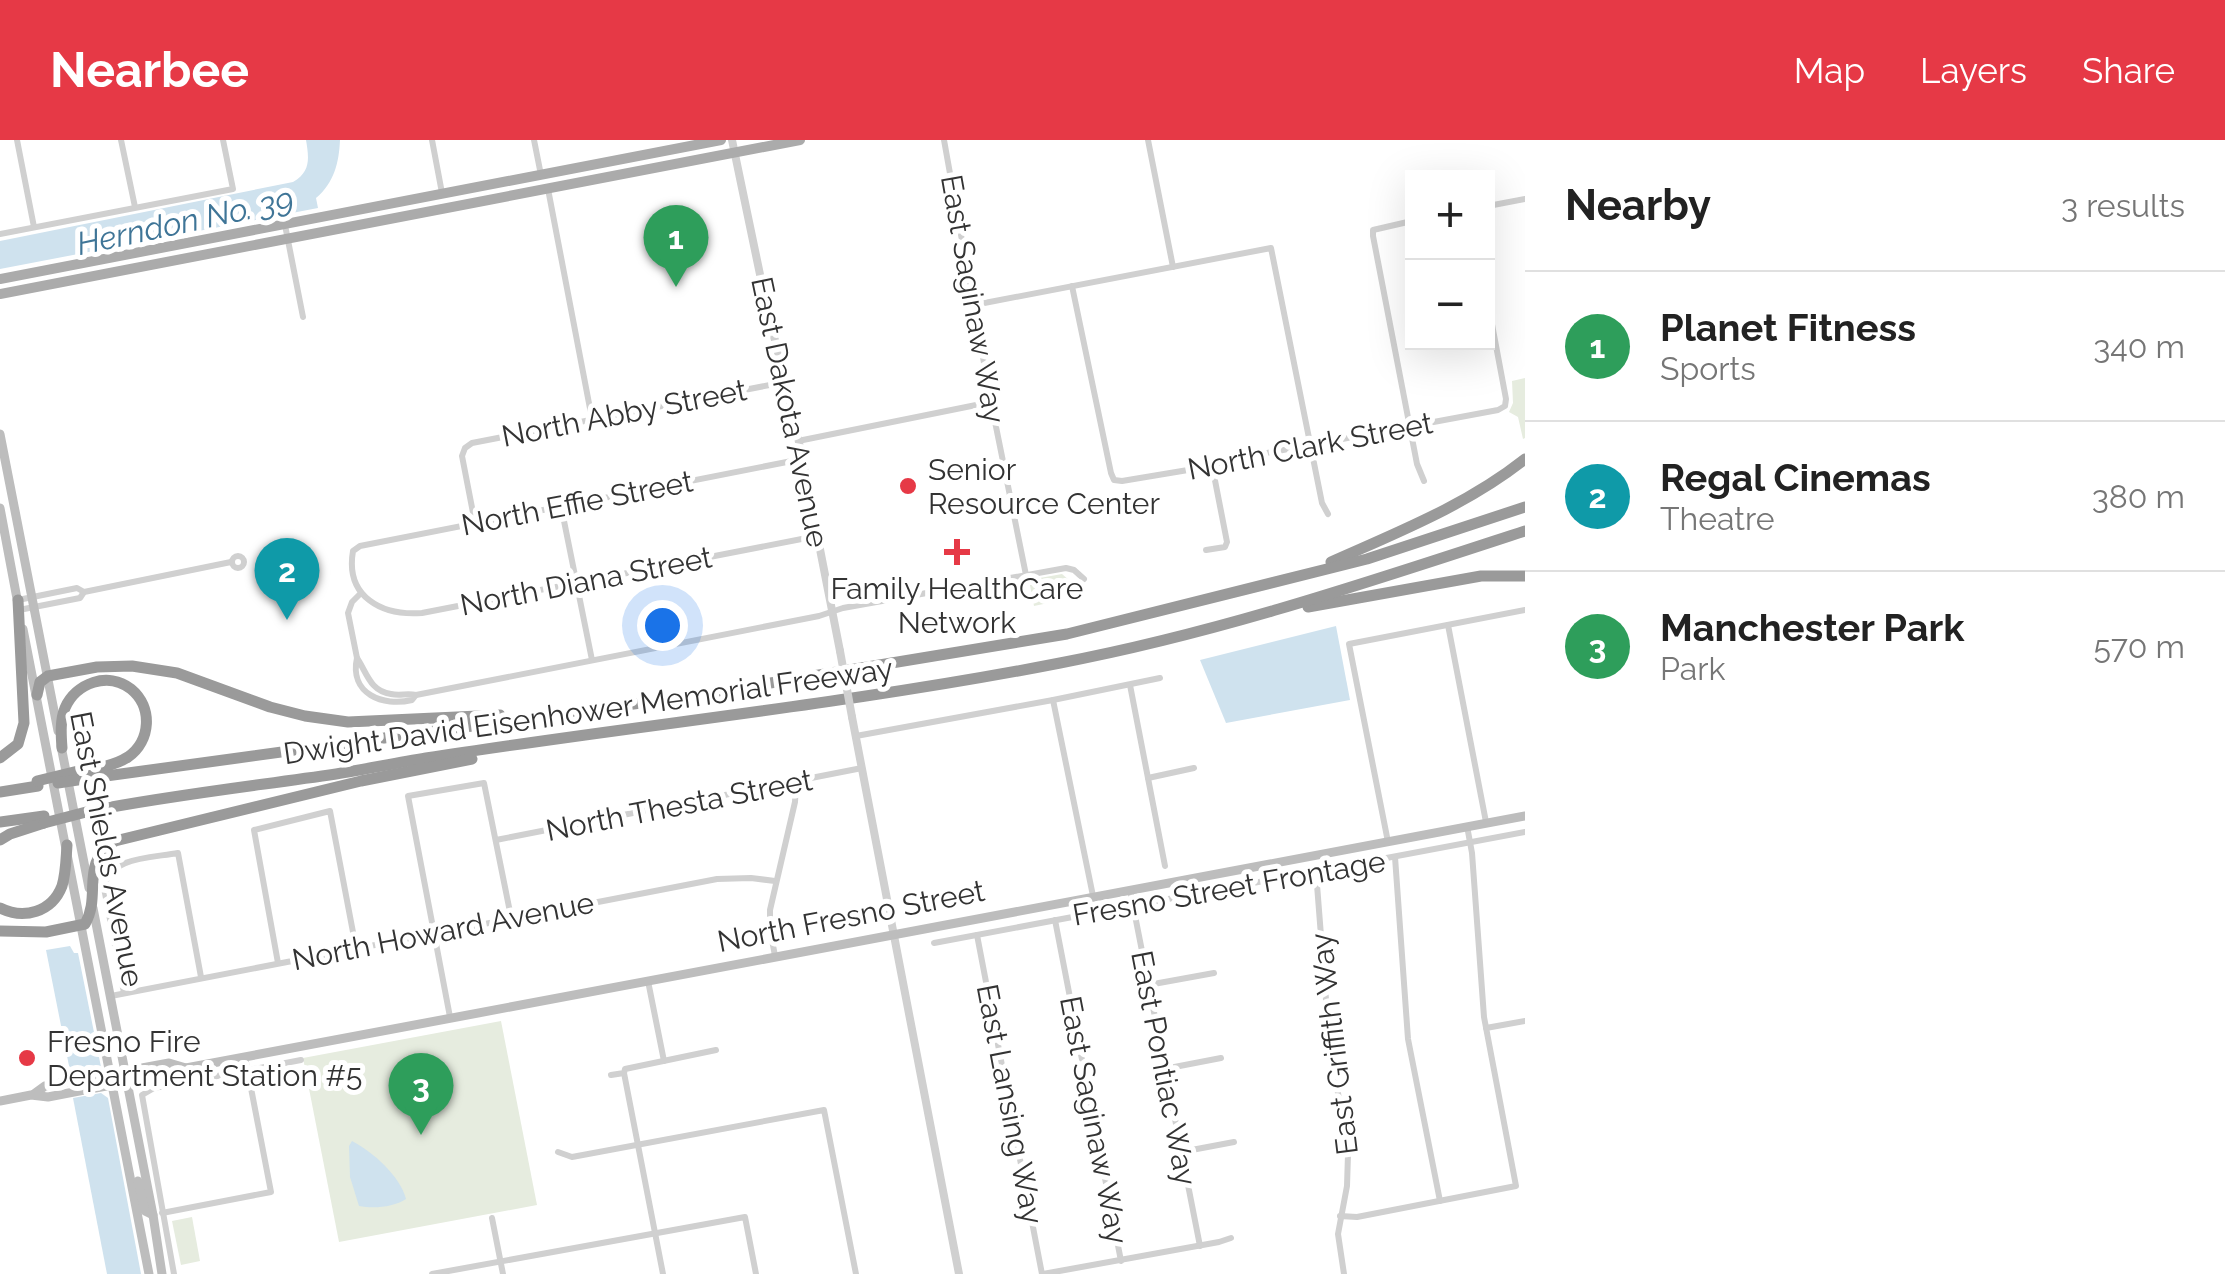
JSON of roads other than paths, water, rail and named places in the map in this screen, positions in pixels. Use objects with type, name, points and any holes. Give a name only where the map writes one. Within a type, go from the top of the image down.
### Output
[{"type":"highway","points":[[1295,578],[1427,519],[1471,496],[1525,459]]},
{"type":"highway","name":"Dwight David Eisenhower Memorial Freeway","points":[[83,775],[401,737],[692,696],[1067,634],[1295,578],[1422,542],[1525,507]]},
{"type":"highway","name":"Dwight David Eisenhower Memorial Freeway","points":[[0,822],[44,819],[425,758],[819,703],[1061,663],[1259,614],[1525,531]]},
{"type":"highway","points":[[1259,614],[1481,576],[1525,576]]},
{"type":"highway","points":[[0,758],[18,744],[24,723],[18,605]]},
{"type":"highway","points":[[37,695],[40,682],[48,676],[114,666],[176,673],[270,708],[348,722],[574,710]]},
{"type":"highway","points":[[0,791],[83,775],[128,756],[146,732],[144,706],[135,693],[113,680],[97,680],[82,686],[65,707],[62,748]]},
{"type":"highway","points":[[0,931],[46,932],[82,926],[93,907],[95,865],[102,851],[115,841],[361,781],[574,738]]},
{"type":"highway","points":[[0,840],[44,819]]},
{"type":"highway","points":[[0,908],[20,914],[44,908],[64,880],[67,845]]},
{"type":"main road","points":[[0,279],[721,140]]},
{"type":"main road","points":[[0,294],[548,188],[734,146],[800,140]]},
{"type":"main road","points":[[548,188],[551,181],[586,172],[592,165]]},
{"type":"main road","points":[[472,203],[504,190],[534,184],[541,175]]},
{"type":"main road","points":[[373,222],[436,203],[442,194]]},
{"type":"main road","name":"East Shields Avenue","points":[[0,434],[127,1077],[158,1214],[162,1274]]},
{"type":"main road","name":"East Shields Avenue","points":[[0,508],[149,1274]]},
{"type":"main road","name":"North Fresno Street","points":[[0,1099],[48,1096],[112,1079],[172,1074],[186,1068],[450,1016],[1525,816]]},
{"type":"main road","points":[[126,1150],[145,1211],[158,1214]]},
{"type":"street","points":[[17,140],[34,227]]},
{"type":"street","points":[[121,140],[135,208]]},
{"type":"street","points":[[0,234],[233,189],[223,140]]},
{"type":"street","points":[[432,140],[442,194]]},
{"type":"street","points":[[534,140],[541,175]]},
{"type":"street","name":"East Saginaw Way","points":[[944,140],[990,402],[1026,576]]},
{"type":"street","points":[[1148,140],[1172,267]]},
{"type":"street","name":"East Dakota Avenue","points":[[734,146],[766,308],[802,459],[959,1274]]},
{"type":"street","points":[[548,188],[592,419]]},
{"type":"street","points":[[1495,205],[1525,199]]},
{"type":"street","points":[[1405,223],[1373,230],[1416,464],[1424,480]]},
{"type":"street","points":[[285,224],[302,317]]},
{"type":"street","points":[[974,305],[1271,248],[1322,503],[1328,514]]},
{"type":"street","name":"North Clark Street","points":[[1072,286],[1114,480],[1149,477],[1498,410],[1505,406],[1506,398],[1495,340]]},
{"type":"street","name":"North Abby Street","points":[[475,523],[462,456],[472,442],[786,382]]},
{"type":"street","points":[[798,441],[990,402]]},
{"type":"street","name":"North Effie Street","points":[[360,593],[352,559],[353,551],[360,546],[802,459]]},
{"type":"street","points":[[1206,550],[1224,547],[1227,542],[1212,464]]},
{"type":"street","points":[[561,506],[592,660]]},
{"type":"street","name":"North Diana Street","points":[[360,593],[378,607],[410,614],[817,536]]},
{"type":"street","points":[[18,605],[80,598],[84,592],[231,562]]},
{"type":"street","points":[[360,593],[348,612],[357,658],[372,686],[384,697],[402,702],[416,695],[1066,568],[1084,579]]},
{"type":"street","points":[[1388,842],[1349,644],[1525,610]]},
{"type":"street","points":[[1448,625],[1486,822]]},
{"type":"street","points":[[856,736],[1160,678]]},
{"type":"street","points":[[1130,685],[1164,866]]},
{"type":"street","points":[[1053,700],[1093,896]]},
{"type":"street","name":"North Thesta Street","points":[[496,840],[862,768]]},
{"type":"street","points":[[1148,778],[1194,768]]},
{"type":"street","points":[[774,956],[770,910],[796,783]]},
{"type":"street","points":[[450,1016],[408,796],[484,784],[511,918]]},
{"type":"street","points":[[278,963],[254,830],[330,811],[356,948]]},
{"type":"street","points":[[1340,1216],[1357,1217],[1516,1186],[1486,1028],[1467,826]]},
{"type":"street","name":"Fresno Street Frontage","points":[[934,943],[1525,832]]},
{"type":"street","name":"East Shields Avenue","points":[[124,993],[104,888],[108,874],[118,865],[178,853],[200,977]]},
{"type":"street","points":[[1395,857],[1408,1039],[1440,1202]]},
{"type":"street","name":"East Griffith Way","points":[[1316,872],[1328,1038],[1348,1154],[1338,1234],[1344,1274]]},
{"type":"street","name":"North Howard Avenue","points":[[111,996],[717,879],[775,881]]},
{"type":"street","name":"East Pontiac Way","points":[[1130,889],[1200,1246]]},
{"type":"street","name":"East Saginaw Way","points":[[1055,920],[1121,1261]]},
{"type":"street","name":"East Lansing Way","points":[[977,934],[1042,1274]]},
{"type":"street","points":[[1148,985],[1214,973]]},
{"type":"street","points":[[648,980],[664,1061]]},
{"type":"street","points":[[1486,1028],[1525,1021]]},
{"type":"street","points":[[663,1274],[624,1073],[625,1069],[716,1050]]},
{"type":"street","points":[[158,1214],[271,1192],[245,1057]]},
{"type":"street","points":[[1164,1069],[1221,1058]]},
{"type":"street","points":[[174,1274],[158,1214],[142,1095],[154,1088],[301,1060]]},
{"type":"street","points":[[611,1076],[624,1073]]},
{"type":"street","points":[[558,1152],[572,1157],[824,1110],[856,1274]]},
{"type":"street","points":[[1181,1152],[1234,1142]]},
{"type":"street","points":[[432,1274],[745,1217],[756,1274]]},
{"type":"street","points":[[492,1218],[503,1274]]},
{"type":"street","points":[[1042,1274],[1231,1238]]},
{"type":"water","name":"Herndon No. 39","points":[[306,140],[340,140],[334,172],[316,198],[318,208],[0,269],[0,241],[293,182],[306,169]]},
{"type":"water","points":[[1336,626],[1350,700],[1226,723],[1200,660]]},
{"type":"water","points":[[70,946],[78,953],[101,1067],[99,1071],[71,1076],[46,950]]},
{"type":"water","points":[[101,1093],[108,1098],[141,1274],[107,1274],[73,1098]]},
{"type":"water","points":[[352,1141],[385,1166],[406,1199],[384,1207],[359,1206],[350,1177]]},
{"type":"place","name":"Planet Fitness","points":[[676,287]]},
{"type":"place","name":"Senior Resource Center","points":[[908,486]]},
{"type":"place","name":"Family HealthCare Network","points":[[957,552]]},
{"type":"place","name":"Regal Cinemas","points":[[287,620]]},
{"type":"place","name":"Fresno Fire Department Station #5","points":[[27,1058]]},
{"type":"place","name":"Manchester Park","points":[[421,1135]]}]
